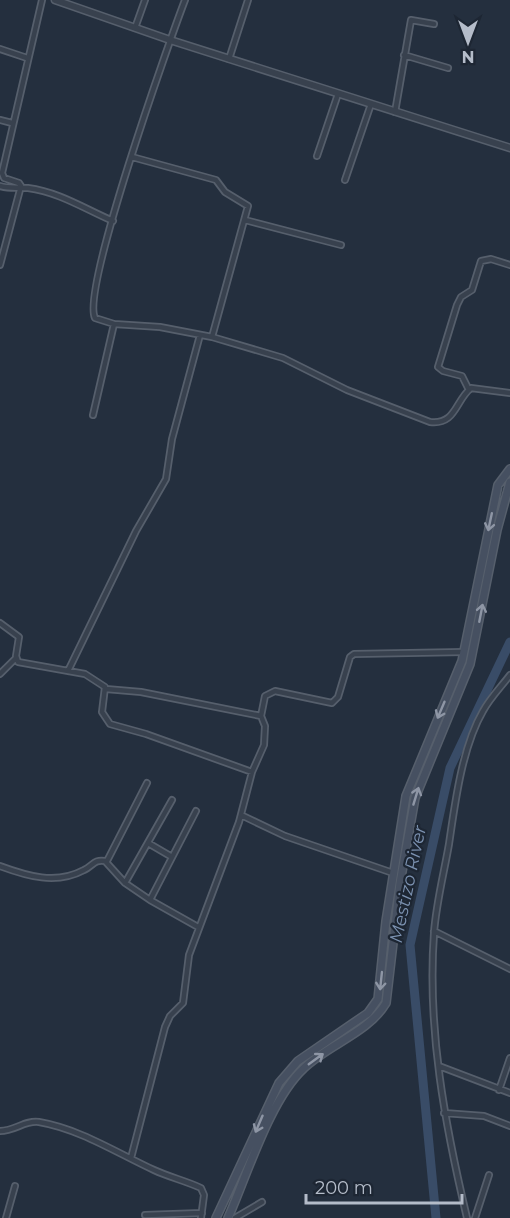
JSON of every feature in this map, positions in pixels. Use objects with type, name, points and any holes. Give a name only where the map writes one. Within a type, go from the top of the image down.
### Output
[{"type":"main road","points":[[228,1218],[286,1088],[304,1068],[374,1019],[386,1003],[396,882],[393,873],[406,796],[464,652],[498,485],[510,469]]},
{"type":"main road","points":[[216,1218],[279,1083],[298,1061],[368,1012],[378,999],[396,882],[415,798],[470,664],[506,488],[510,482]]},
{"type":"main road","points":[[482,560],[490,562]]},
{"type":"main road","points":[[223,1202],[233,1207]]},
{"type":"street","points":[[0,265],[20,189],[20,183],[4,178],[1,173],[42,0]]},
{"type":"street","points":[[55,0],[170,40],[510,147]]},
{"type":"street","points":[[135,28],[145,0]]},
{"type":"street","points":[[185,0],[132,157],[96,282],[93,310],[98,320],[114,324],[160,327],[212,337],[283,358],[347,390],[430,422],[442,422],[451,418],[469,390],[478,388],[510,393]]},
{"type":"street","points":[[229,59],[248,0]]},
{"type":"street","points":[[395,112],[412,19],[434,24]]},
{"type":"street","points":[[0,49],[27,57]]},
{"type":"street","points":[[404,56],[448,68]]},
{"type":"street","points":[[317,156],[338,94]]},
{"type":"street","points":[[345,180],[371,104]]},
{"type":"street","points":[[0,120],[12,123]]},
{"type":"street","points":[[132,157],[218,181],[225,192],[247,204],[245,220],[212,337]]},
{"type":"street","points":[[0,186],[27,188],[75,201],[113,221]]},
{"type":"street","points":[[245,220],[341,245]]},
{"type":"street","points":[[469,390],[462,376],[443,371],[438,367],[457,304],[461,297],[472,290],[481,261],[491,259],[510,265]]},
{"type":"street","points":[[93,415],[114,324]]},
{"type":"street","points":[[68,671],[136,531],[166,479],[172,438],[200,335]]},
{"type":"street","points":[[0,623],[20,638],[16,658],[0,674]]},
{"type":"street","points":[[131,1158],[165,1027],[170,1016],[184,1000],[187,961],[241,815],[252,772],[265,740],[261,716],[265,696],[275,691],[321,702],[335,701],[350,657],[354,654],[464,652]]},
{"type":"street","points":[[16,658],[20,663],[90,677],[106,689],[141,692],[261,716]]},
{"type":"street","points":[[467,1218],[444,1113],[433,967],[434,931],[456,802],[472,740],[483,710],[510,675]]},
{"type":"street","points":[[106,689],[102,712],[110,724],[146,734],[252,772]]},
{"type":"street","points":[[107,861],[147,783]]},
{"type":"street","points":[[125,883],[172,800]]},
{"type":"street","points":[[150,900],[196,811]]},
{"type":"street","points":[[241,815],[285,836],[393,873]]},
{"type":"street","points":[[148,843],[172,857]]},
{"type":"street","points":[[0,866],[31,877],[44,878],[83,871],[97,860],[107,861],[125,883],[198,927]]},
{"type":"street","points":[[434,931],[510,969]]},
{"type":"street","points":[[499,1090],[510,1058]]},
{"type":"street","points":[[439,1066],[510,1093]]},
{"type":"street","points":[[444,1113],[484,1116],[510,1126]]},
{"type":"street","points":[[0,1131],[10,1130],[28,1122],[39,1122],[78,1134],[156,1171],[201,1188],[204,1195],[201,1216],[145,1215]]},
{"type":"street","points":[[475,1218],[489,1175]]},
{"type":"street","points":[[6,1218],[15,1186]]},
{"type":"street","points":[[235,1218],[262,1202]]},
{"type":"waterway","name":"Mestizo River","points":[[436,1218],[410,945],[450,768],[510,642]]}]
